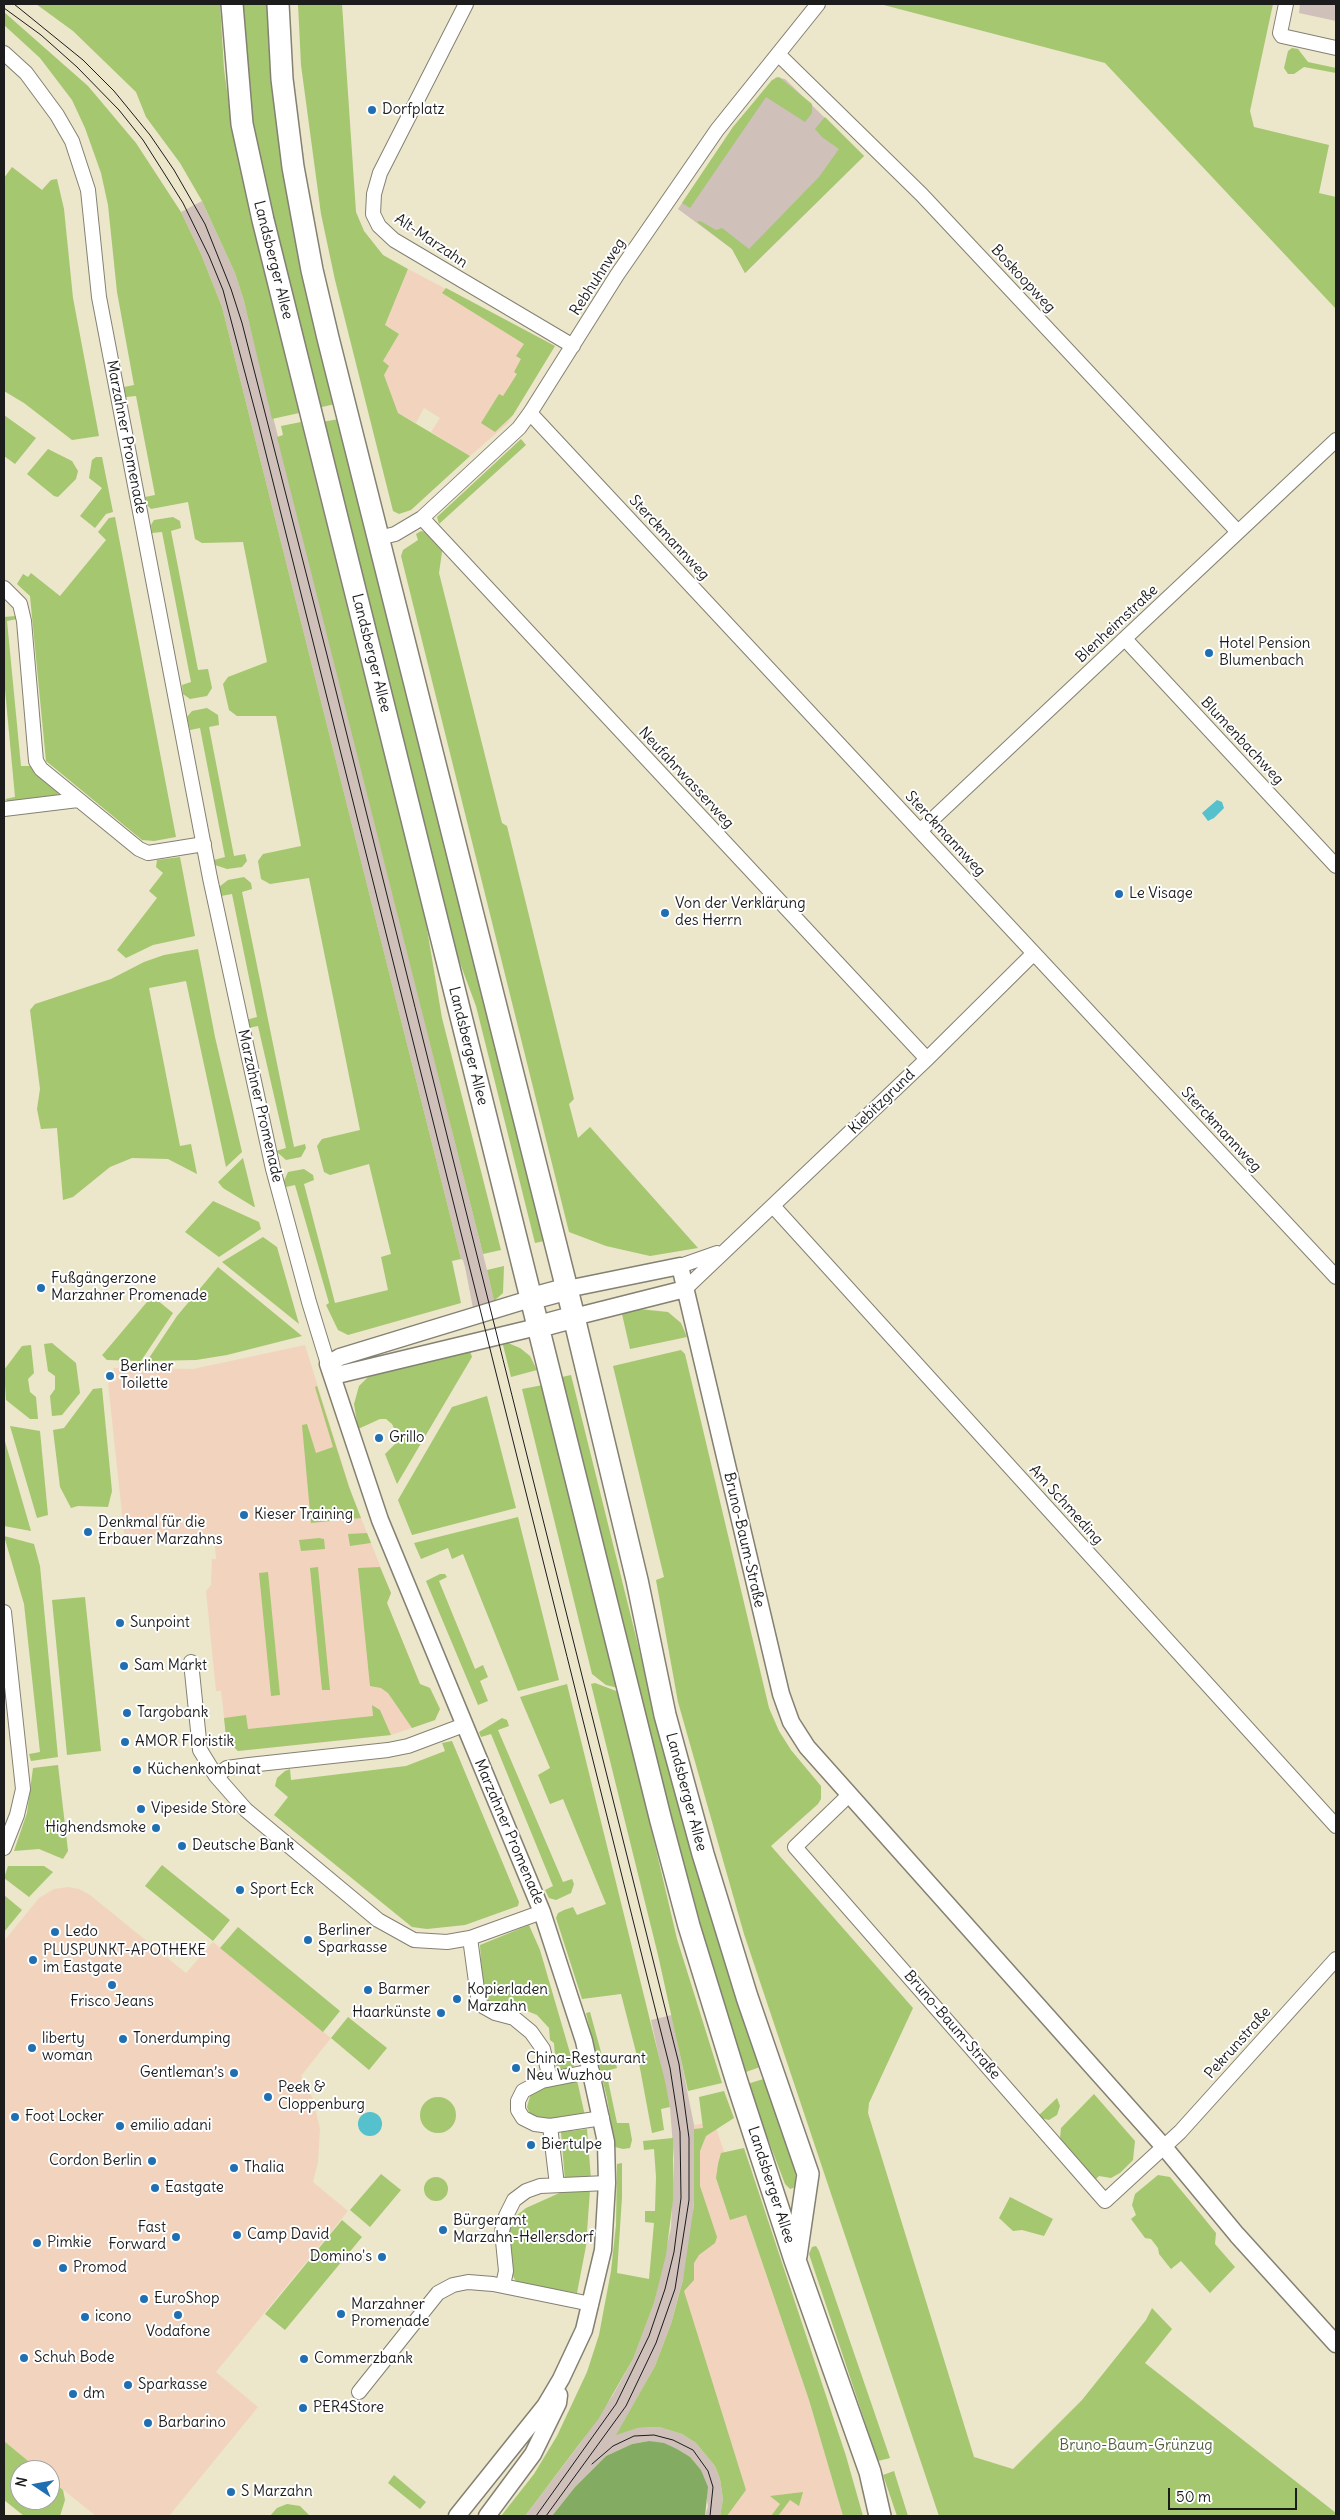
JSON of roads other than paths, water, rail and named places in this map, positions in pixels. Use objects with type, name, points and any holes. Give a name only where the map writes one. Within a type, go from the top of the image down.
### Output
[{"type":"main road","name":"Landsberger Allee","points":[[232,4],[242,124],[251,169],[530,1299],[689,1926],[739,2090],[795,2260],[866,2461],[880,2516]]},
{"type":"main road","name":"Landsberger Allee","points":[[278,4],[282,79],[302,220],[328,338],[574,1317],[637,1580],[665,1715],[747,1996],[808,2174],[795,2260]]},
{"type":"main road","points":[[530,1299],[567,1289]]},
{"type":"main road","points":[[538,1328],[574,1317]]},
{"type":"street","name":"Alt-Marzahn","points":[[466,4],[380,173],[374,194],[373,214],[379,226],[394,240],[573,346]]},
{"type":"street","name":"Rebhuhnweg","points":[[378,538],[395,534],[422,518],[496,450],[530,413],[617,275],[717,130],[818,4]]},
{"type":"street","points":[[1286,4],[1280,33],[1282,36],[1336,48]]},
{"type":"street","name":"Marzahner Promenade","points":[[4,53],[26,73],[57,114],[72,141],[88,190],[99,297],[204,844],[274,1169],[307,1293],[380,1520],[542,1912],[575,2009],[592,2071],[602,2118],[607,2183],[604,2250],[584,2330],[562,2379],[528,2428],[457,2516]]},
{"type":"street","name":"Boskoopweg","points":[[778,54],[922,196],[1238,532]]},
{"type":"street","name":"Sterckmannweg","points":[[530,413],[1336,1277]]},
{"type":"street","name":"Blenheimstraße","points":[[920,831],[1336,440]]},
{"type":"street","name":"Neufahrwasserweg","points":[[422,518],[927,1059]]},
{"type":"street","points":[[4,588],[20,604],[24,621],[36,761],[41,769],[139,849],[148,852],[204,844]]},
{"type":"street","name":"Blumenbachweg","points":[[1125,639],[1336,866]]},
{"type":"street","points":[[4,809],[78,800]]},
{"type":"street","name":"Kiebitzgrund","points":[[685,1289],[927,1059],[1033,954]]},
{"type":"street","name":"Am Schmeding","points":[[773,1206],[1336,1826]]},
{"type":"street","name":"Kiebitzgrund","points":[[567,1289],[680,1266],[727,1248]]},
{"type":"street","name":"Bruno-Baum-Straße","points":[[680,1266],[780,1694],[791,1722],[807,1748],[1164,2147],[1237,2235],[1336,2344]]},
{"type":"street","points":[[574,1317],[685,1289]]},
{"type":"street","points":[[331,1370],[340,1357],[530,1299]]},
{"type":"street","points":[[331,1370],[358,1368],[538,1328]]},
{"type":"street","points":[[4,1612],[23,1789],[17,1815],[4,1848]]},
{"type":"street","points":[[191,1662],[200,1750],[216,1776],[246,1810],[378,1920],[414,1940],[447,1942],[470,1938],[542,1912]]},
{"type":"street","points":[[216,1776],[227,1768],[408,1746],[464,1725]]},
{"type":"street","name":"Bruno-Baum-Straße","points":[[849,1795],[795,1847],[1105,2202],[1164,2147]]},
{"type":"street","points":[[470,1938],[479,2004],[514,2018],[531,2032],[543,2049],[550,2079]]},
{"type":"street","name":"Pekrunstraße","points":[[1164,2147],[1180,2132],[1336,1959]]},
{"type":"street","points":[[592,2071],[550,2079],[530,2086],[523,2091],[518,2101],[518,2110],[522,2118],[535,2124],[550,2126],[602,2118]]},
{"type":"street","points":[[550,2126],[557,2185]]},
{"type":"street","points":[[503,2285],[506,2270],[502,2231],[506,2216],[514,2200],[526,2191],[540,2186],[607,2183]]},
{"type":"street","points":[[359,2392],[438,2294],[453,2285],[468,2282],[503,2285],[591,2304]]},
{"type":"street","name":"Marzahner Promenade","points":[[487,2516],[533,2454],[558,2404],[562,2379]]},
{"type":"water","points":[[1217,800],[1222,802],[1224,808],[1208,821],[1202,813]]},
{"type":"water","points":[[370,2112],[378,2116],[382,2124],[378,2132],[370,2136],[362,2132],[358,2124],[362,2116]]},
{"type":"tram line","points":[[14,4],[83,60],[114,91],[150,135],[174,170],[205,224],[231,289],[242,323],[327,655],[679,2064],[689,2138],[689,2200],[675,2289],[656,2343],[626,2406],[546,2516]]},
{"type":"tram line","points":[[4,8],[41,35],[77,67],[119,110],[143,140],[183,203],[223,290],[258,422],[670,2068],[680,2132],[681,2198],[674,2252],[665,2289],[649,2336],[616,2404],[536,2516]]},
{"type":"tram line","points":[[592,2464],[613,2446],[634,2436],[654,2435],[673,2440],[693,2450],[708,2471],[713,2487],[710,2516]]},
{"type":"place","name":"Dorfplatz","points":[[372,110]]},
{"type":"place","name":"Hotel Pension Blumenbach","points":[[1209,653]]},
{"type":"place","name":"Le Visage","points":[[1119,894]]},
{"type":"place","name":"Von der Verklärung des Herrn","points":[[665,913]]},
{"type":"place","name":"Fußgängerzone Marzahner Promenade","points":[[41,1288]]},
{"type":"place","name":"Berliner Toilette","points":[[110,1376]]},
{"type":"place","name":"Grillo","points":[[379,1438]]},
{"type":"place","name":"Kieser Training","points":[[244,1515]]},
{"type":"place","name":"Denkmal für die Erbauer Marzahns","points":[[88,1532]]},
{"type":"place","name":"Sunpoint","points":[[120,1623]]},
{"type":"place","name":"Sam Markt","points":[[124,1666]]},
{"type":"place","name":"Targobank","points":[[127,1713]]},
{"type":"place","name":"AMOR Floristik","points":[[125,1742]]},
{"type":"place","name":"Küchenkombinat","points":[[137,1770]]},
{"type":"place","name":"Vipeside Store","points":[[141,1809]]},
{"type":"place","name":"Highendsmoke","points":[[156,1828]]},
{"type":"place","name":"Deutsche Bank","points":[[182,1846]]},
{"type":"place","name":"Sport Eck","points":[[240,1890]]},
{"type":"place","name":"Ledo","points":[[55,1932]]},
{"type":"place","name":"Berliner Sparkasse","points":[[308,1940]]},
{"type":"place","name":"PLUSPUNKT-APOTHEKE im Eastgate","points":[[33,1960]]},
{"type":"place","name":"Frisco Jeans","points":[[112,1985]]},
{"type":"place","name":"Barmer","points":[[368,1990]]},
{"type":"place","name":"Kopierladen Marzahn","points":[[457,1999]]},
{"type":"place","name":"Haarkünste","points":[[441,2013]]},
{"type":"place","name":"Tonerdumping","points":[[123,2039]]},
{"type":"place","name":"liberty woman","points":[[32,2048]]},
{"type":"place","name":"China-Restaurant Neu Wuzhou","points":[[516,2068]]},
{"type":"place","name":"Gentleman’s","points":[[234,2073]]},
{"type":"place","name":"Peek & Cloppenburg","points":[[268,2097]]},
{"type":"place","name":"Foot Locker","points":[[15,2117]]},
{"type":"place","name":"emilio adani","points":[[120,2126]]},
{"type":"place","name":"Biertulpe","points":[[531,2145]]},
{"type":"place","name":"Cordon Berlin","points":[[152,2161]]},
{"type":"place","name":"Thalia","points":[[234,2168]]},
{"type":"place","name":"Eastgate","points":[[155,2188]]},
{"type":"place","name":"Bürgeramt Marzahn-Hellersdorf","points":[[443,2230]]},
{"type":"place","name":"Camp David","points":[[237,2235]]},
{"type":"place","name":"Fast Forward","points":[[176,2237]]},
{"type":"place","name":"Pimkie","points":[[37,2243]]},
{"type":"place","name":"Domino's","points":[[382,2257]]},
{"type":"place","name":"Promod","points":[[63,2268]]},
{"type":"place","name":"EuroShop","points":[[144,2299]]},
{"type":"place","name":"Marzahner Promenade","points":[[341,2314]]},
{"type":"place","name":"Vodafone","points":[[178,2315]]},
{"type":"place","name":"icono","points":[[85,2317]]},
{"type":"place","name":"Schuh Bode","points":[[24,2358]]},
{"type":"place","name":"Commerzbank","points":[[304,2359]]},
{"type":"place","name":"Sparkasse","points":[[128,2385]]},
{"type":"place","name":"dm","points":[[73,2394]]},
{"type":"place","name":"PER4Store","points":[[303,2408]]},
{"type":"place","name":"Barbarino","points":[[148,2423]]},
{"type":"place","name":"S Marzahn","points":[[231,2492]]},
{"type":"park label","name":"Bruno-Baum-Grünzug","points":[[1136,2446]]}]
